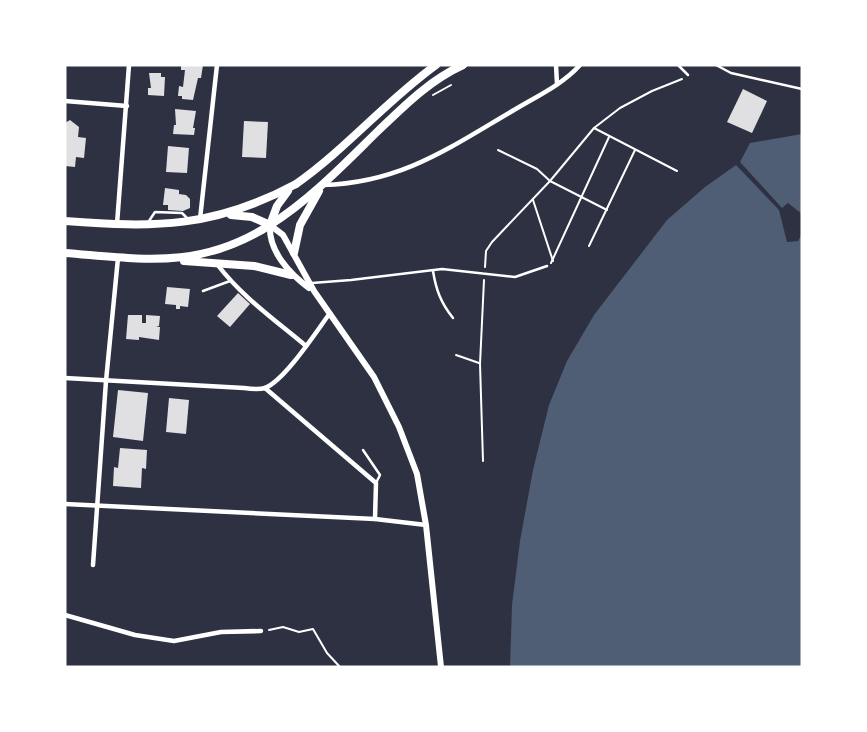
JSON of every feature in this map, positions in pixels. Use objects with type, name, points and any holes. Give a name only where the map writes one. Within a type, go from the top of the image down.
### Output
[{"type":"main road","points":[[270,225],[281,199],[296,184],[345,144],[402,90],[436,65]]},
{"type":"main road","points":[[171,260],[231,246],[270,225],[323,185],[421,90],[463,65]]},
{"type":"main road","points":[[65,221],[172,225],[225,215],[296,184]]},
{"type":"main road","points":[[294,253],[300,225],[323,185]]},
{"type":"main road","points":[[225,215],[246,215],[270,225]]},
{"type":"main road","points":[[65,253],[216,262],[254,266],[291,275]]},
{"type":"street","points":[[117,225],[129,65]]},
{"type":"street","points":[[200,220],[217,65]]},
{"type":"street","points":[[556,65],[557,85]]},
{"type":"street","points":[[323,185],[345,185],[395,174],[417,166],[442,154],[557,85],[580,65]]},
{"type":"street","points":[[65,101],[127,106]]},
{"type":"street","points":[[270,225],[283,235],[308,282],[374,377],[399,427],[417,474],[426,525],[442,667]]},
{"type":"street","points":[[270,225],[271,240],[291,275],[314,291]]},
{"type":"street","points":[[93,565],[118,257]]},
{"type":"street","points":[[216,262],[230,281],[306,346]]},
{"type":"street","points":[[65,378],[265,388],[276,381],[330,313]]},
{"type":"street","points":[[265,388],[376,483],[375,519]]},
{"type":"street","points":[[65,504],[375,519],[426,525]]},
{"type":"street","points":[[65,615],[135,635],[174,641],[221,632],[261,631]]},
{"type":"lane","points":[[678,65],[688,75]]},
{"type":"lane","points":[[716,65],[731,73],[802,89]]},
{"type":"lane","points":[[308,282],[351,281],[432,270],[459,270],[514,277],[547,266]]},
{"type":"lane","points":[[432,270],[436,291],[453,318]]},
{"type":"lane","points":[[203,291],[230,281]]},
{"type":"lane","points":[[363,450],[379,470],[376,483]]},
{"type":"path","points":[[483,461],[480,364],[486,251],[594,128],[620,108],[688,75]]},
{"type":"path","points":[[433,95],[451,85]]},
{"type":"path","points":[[594,128],[677,171]]},
{"type":"path","points":[[547,266],[553,261],[609,137]]},
{"type":"path","points":[[498,150],[537,169],[550,181],[607,210]]},
{"type":"path","points":[[589,246],[635,150]]},
{"type":"path","points":[[533,199],[553,261]]},
{"type":"path","points":[[456,355],[480,364]]},
{"type":"path","points":[[261,631],[283,627],[299,632],[313,629],[327,653],[340,667]]},
{"type":"water","points":[[802,134],[802,214],[788,203],[782,208],[740,162],[750,143]]},
{"type":"water","points":[[736,165],[779,210],[787,242],[798,241],[802,234],[802,667],[510,667],[512,605],[533,470],[549,405],[567,361],[594,315],[667,220],[705,187]]},
{"type":"building","points":[[181,65],[203,65],[193,100],[178,96],[179,86],[183,87],[185,70],[181,70]]},
{"type":"building","points":[[149,73],[161,73],[161,77],[165,77],[164,96],[148,95],[148,88],[151,88]]},
{"type":"building","points":[[743,89],[767,101],[752,133],[727,122]]},
{"type":"building","points":[[175,109],[196,111],[194,135],[173,134],[176,125]]},
{"type":"building","points":[[70,120],[79,127],[78,137],[86,138],[84,158],[76,157],[75,167],[65,166],[65,123]]},
{"type":"building","points":[[244,121],[268,122],[266,158],[242,157]]},
{"type":"building","points":[[168,146],[189,148],[187,173],[166,172]]},
{"type":"building","points":[[165,188],[179,190],[179,194],[186,195],[190,199],[190,208],[183,211],[168,210],[168,205],[163,205]]},
{"type":"building","points":[[167,287],[190,289],[188,307],[180,306],[180,309],[176,309],[176,305],[165,304]]},
{"type":"building","points":[[238,293],[250,304],[230,327],[217,316]]},
{"type":"building","points":[[128,315],[142,315],[142,323],[146,323],[146,315],[160,316],[159,326],[156,327],[160,327],[159,340],[139,337],[139,340],[126,339]]},
{"type":"building","points":[[118,390],[148,393],[143,441],[113,437]]},
{"type":"building","points":[[169,398],[189,400],[186,434],[166,432]]},
{"type":"building","points":[[120,448],[147,450],[146,469],[142,468],[141,488],[113,486],[114,467],[118,468]]}]
